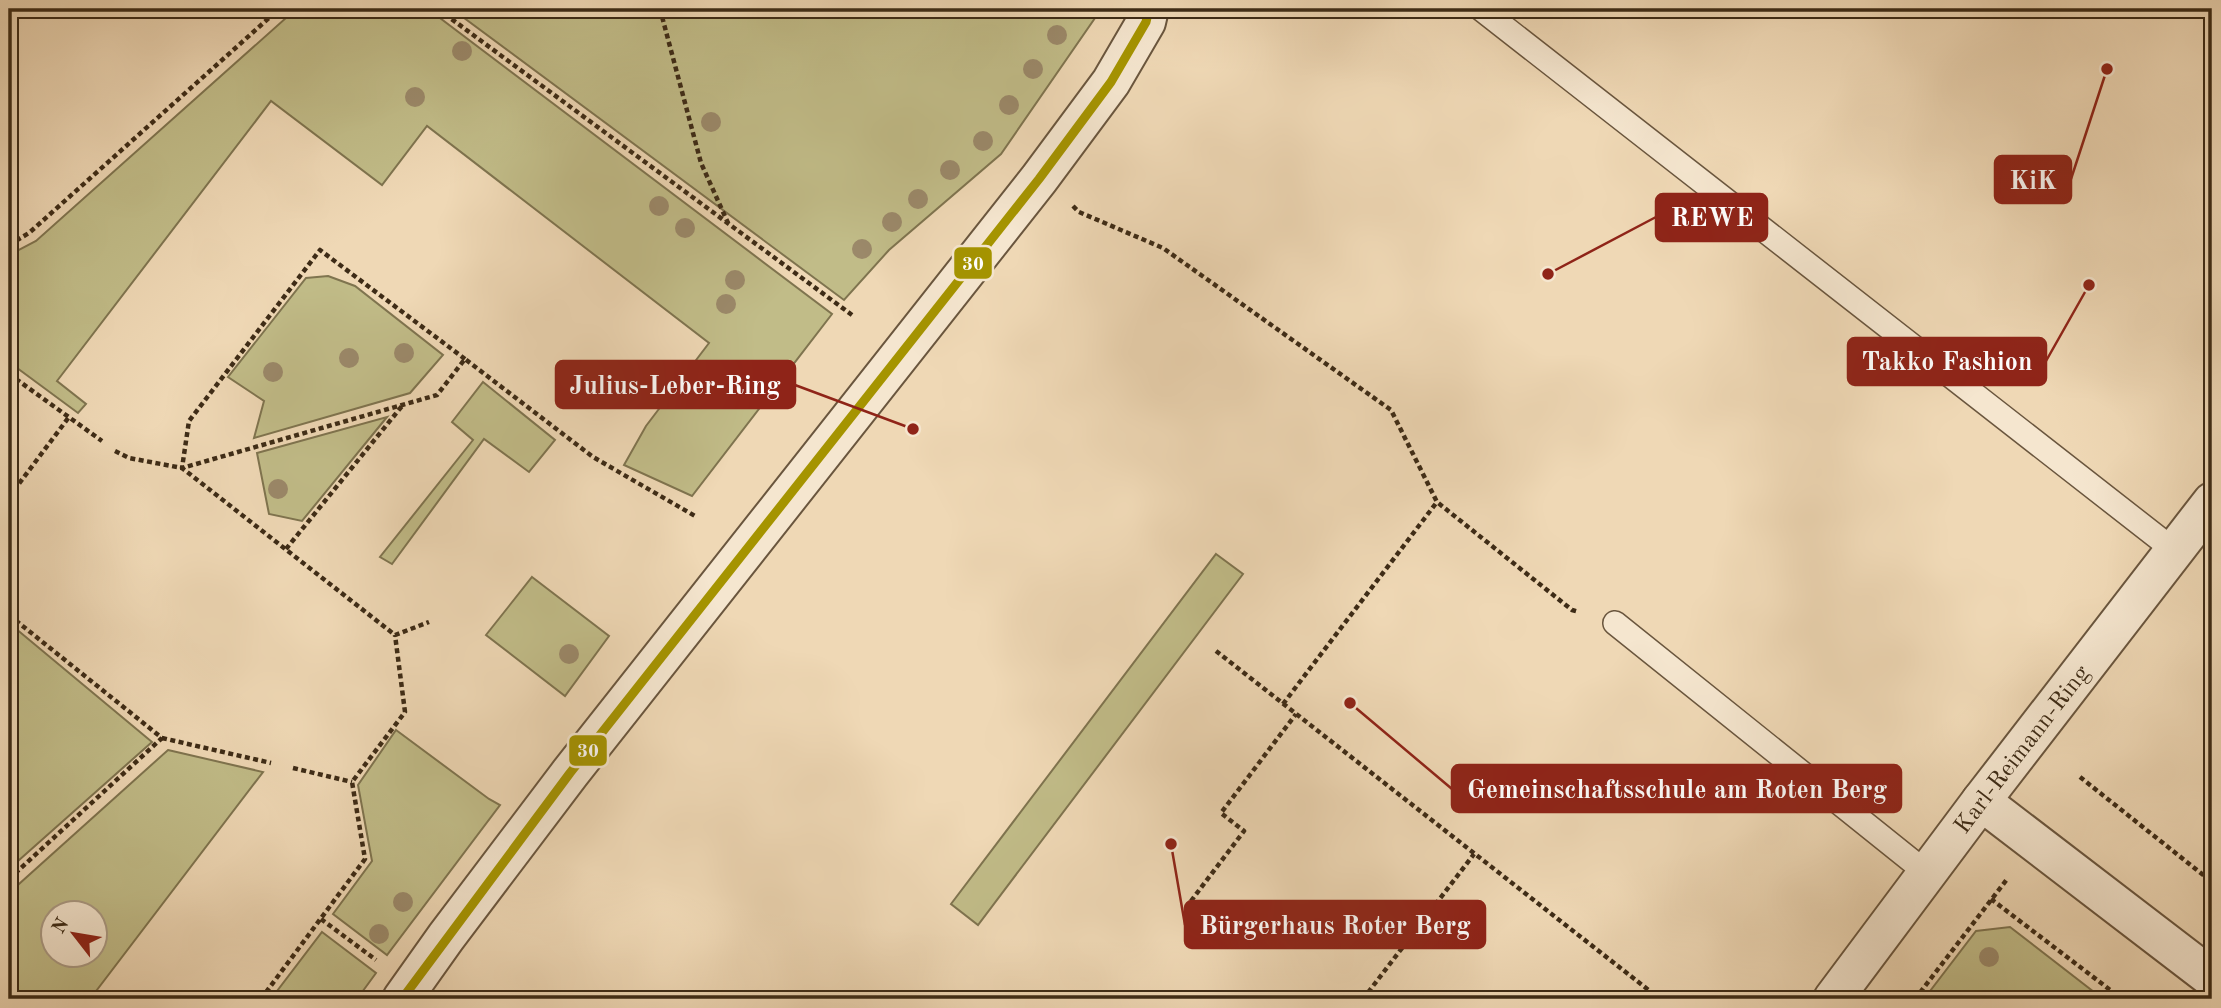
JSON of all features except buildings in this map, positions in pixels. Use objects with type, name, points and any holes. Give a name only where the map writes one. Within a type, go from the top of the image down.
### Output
[{"type":"street","points":[[402,999],[570,773],[1039,179],[1111,82],[1146,22],[1149,9]]},
{"type":"street","name":"Karl-Reimann-Ring","points":[[1833,999],[1981,801],[2212,502]]},
{"type":"street","points":[[1981,801],[2212,978]]},
{"type":"lane","points":[[1481,9],[2175,551]]},
{"type":"lane","points":[[1615,623],[1928,874]]},
{"type":"path","points":[[9,245],[29,233],[279,9]]},
{"type":"path","points":[[438,9],[852,315]]},
{"type":"path","points":[[660,9],[701,163],[729,224]]},
{"type":"path","points":[[1064,198],[1079,212],[1163,248],[1391,410],[1437,502],[1573,610],[1615,623]]},
{"type":"path","points":[[182,468],[189,421],[320,250],[593,457],[695,516]]},
{"type":"path","points":[[115,451],[129,458],[182,468],[437,395],[465,359]]},
{"type":"path","points":[[9,374],[102,441]]},
{"type":"path","points":[[286,549],[403,405]]},
{"type":"path","points":[[9,498],[69,417]]},
{"type":"path","points":[[182,468],[395,635],[405,712],[352,782],[365,859],[261,999]]},
{"type":"path","points":[[1283,704],[1437,502]]},
{"type":"path","points":[[9,615],[162,738],[271,763]]},
{"type":"path","points":[[395,635],[429,622]]},
{"type":"path","points":[[1216,651],[1660,999]]},
{"type":"path","points":[[1191,901],[1244,831],[1221,813],[1296,713]]},
{"type":"path","points":[[9,879],[162,738]]},
{"type":"path","points":[[293,768],[352,782]]},
{"type":"path","points":[[2080,776],[2212,882]]},
{"type":"path","points":[[1915,999],[2036,843]]},
{"type":"path","points":[[1363,999],[1474,854]]},
{"type":"path","points":[[1991,899],[2122,999]]},
{"type":"path","points":[[321,919],[380,963]]},
{"type":"shaded area","points":[[296,9],[428,9],[832,314],[692,496],[624,465],[646,426],[709,343],[427,126],[382,185],[271,101],[57,381],[86,404],[78,413],[9,362],[9,255],[36,241]]},
{"type":"shaded area","points":[[452,9],[1099,9],[1001,154],[889,250],[844,300]]},
{"type":"shaded area","points":[[328,276],[355,286],[443,355],[410,393],[254,438],[264,401],[228,377],[306,278]]},
{"type":"shaded area","points":[[483,382],[555,440],[529,472],[484,439],[392,564],[380,557],[473,440],[452,422]]},
{"type":"shaded area","points":[[387,417],[302,521],[269,514],[257,453]]},
{"type":"shaded area","points":[[1216,554],[1243,574],[978,925],[951,904]]},
{"type":"shaded area","points":[[532,577],[609,636],[565,696],[486,635]]},
{"type":"shaded area","points":[[9,623],[152,742],[9,869]]},
{"type":"shaded area","points":[[396,730],[500,805],[387,955],[333,914],[372,861],[358,785]]},
{"type":"shaded area","points":[[168,750],[263,772],[90,999],[9,999],[9,893]]},
{"type":"shaded area","points":[[2010,927],[2103,999],[1924,999],[1976,931]]},
{"type":"shaded area","points":[[322,932],[376,973],[357,999],[271,999]]},
{"type":"transit line","name":"30","points":[[402,999],[570,773],[1039,179],[1111,82],[1146,22],[1149,9]]},
{"type":"place","name":"KiK","points":[[2107,69]]},
{"type":"place","name":"REWE","points":[[1548,274]]},
{"type":"place","name":"Takko Fashion","points":[[2089,285]]},
{"type":"place","name":"Julius-Leber-Ring","points":[[913,429]]},
{"type":"place","name":"Gemeinschaftsschule am Roten Berg","points":[[1350,703]]},
{"type":"place","name":"Bürgerhaus Roter Berg","points":[[1171,844]]}]
